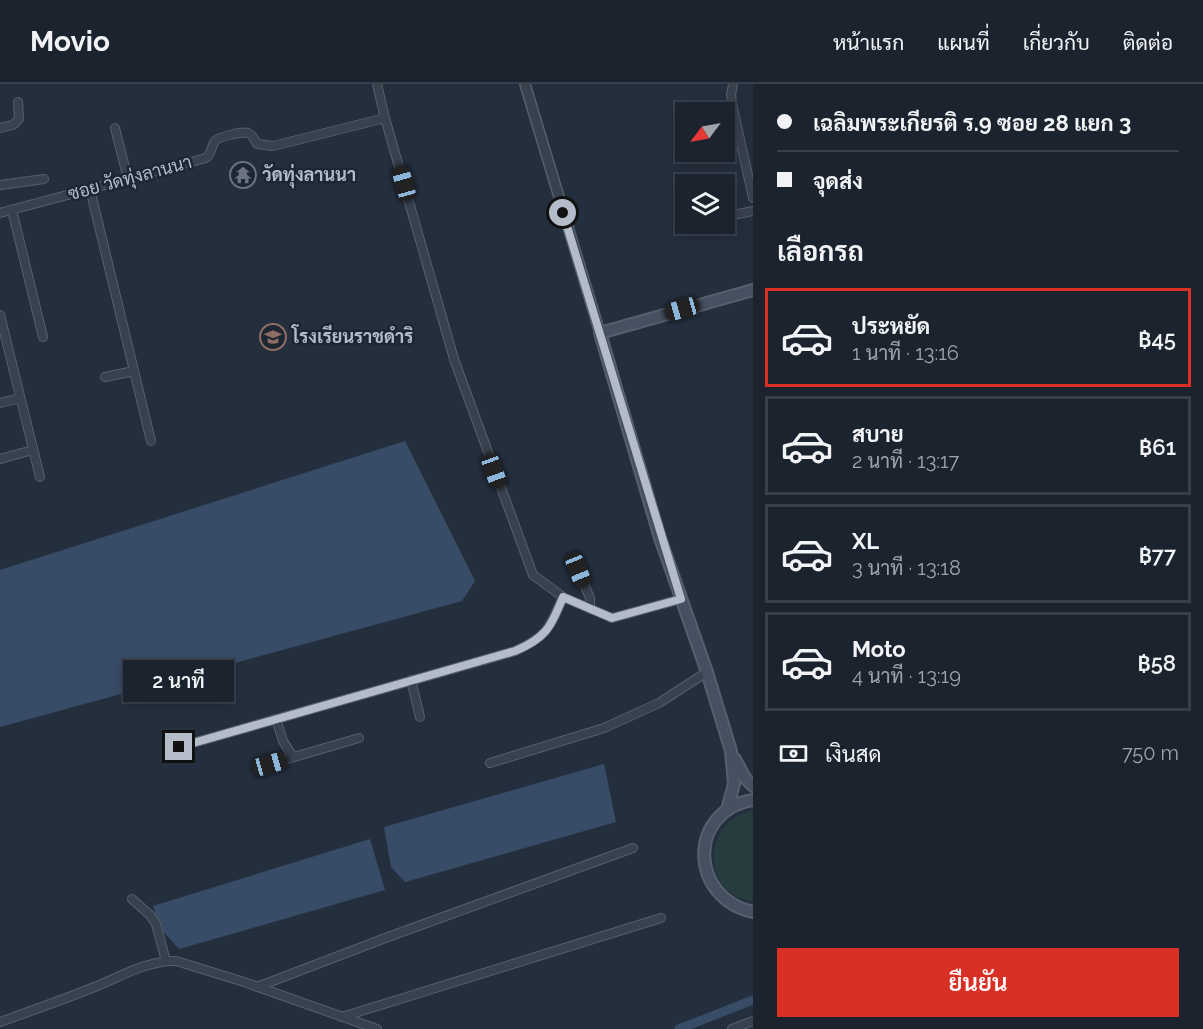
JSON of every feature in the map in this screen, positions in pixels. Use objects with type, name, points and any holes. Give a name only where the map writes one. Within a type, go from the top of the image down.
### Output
[{"type":"main road","points":[[753,290],[600,333],[681,599],[707,672],[731,751],[738,767],[753,786]]},
{"type":"main road","points":[[727,810],[734,784],[731,751]]},
{"type":"main road","points":[[753,800],[742,802],[718,818],[707,837],[704,848],[706,870],[710,881],[724,899],[753,912]]},
{"type":"street","points":[[377,84],[454,358],[533,575],[563,597],[612,618],[681,599]]},
{"type":"street","points":[[525,84],[600,333]]},
{"type":"street","points":[[733,84],[731,95],[733,108],[753,198]]},
{"type":"street","points":[[0,128],[13,125],[19,119],[18,102]]},
{"type":"street","name":"ซอย วัดทุ่งลานนา","points":[[0,213],[206,158],[215,142],[224,137],[246,133],[251,135],[258,144],[273,146],[385,118]]},
{"type":"street","points":[[115,128],[128,179]]},
{"type":"street","points":[[0,185],[44,179]]},
{"type":"street","points":[[90,189],[151,441]]},
{"type":"street","points":[[12,210],[43,337]]},
{"type":"street","points":[[735,215],[753,211]]},
{"type":"street","points":[[0,315],[4,347],[20,398],[40,477]]},
{"type":"street","points":[[105,377],[134,370]]},
{"type":"street","points":[[0,403],[20,398]]},
{"type":"street","points":[[0,459],[33,450]]},
{"type":"street","points":[[578,570],[590,598],[590,609]]},
{"type":"street","points":[[179,747],[515,651],[530,644],[551,626],[563,597]]},
{"type":"street","points":[[490,763],[604,728],[659,703],[707,672]]},
{"type":"street","points":[[411,680],[420,717]]},
{"type":"street","points":[[276,719],[283,741],[293,757]]},
{"type":"street","points":[[270,764],[359,738]]},
{"type":"street","points":[[257,987],[633,848]]},
{"type":"street","points":[[132,899],[150,915],[156,924],[166,961]]},
{"type":"street","points":[[342,1017],[661,918]]},
{"type":"street","points":[[0,1022],[143,967],[176,961],[377,1029]]},
{"type":"street","points":[[732,1029],[753,1021]]},
{"type":"green space","points":[[753,810],[753,902],[736,896],[723,885],[716,872],[714,857],[716,842],[724,828],[736,817]]},
{"type":"water","points":[[405,441],[475,581],[462,601],[0,727],[0,570]]},
{"type":"water","points":[[604,764],[616,822],[405,882],[391,867],[384,827]]},
{"type":"water","points":[[370,839],[385,890],[179,949],[160,928],[153,906]]},
{"type":"waterway","points":[[679,1029],[753,1000]]},
{"type":"place","name":"วัดทุ่งลานนา","points":[[243,175]]},
{"type":"place","name":"โรงเรียนราชดำริ","points":[[273,337]]},
{"type":"route","points":[[179,747],[515,651],[530,644],[551,626],[563,597],[612,618],[681,599],[660,538],[563,213]]}]
